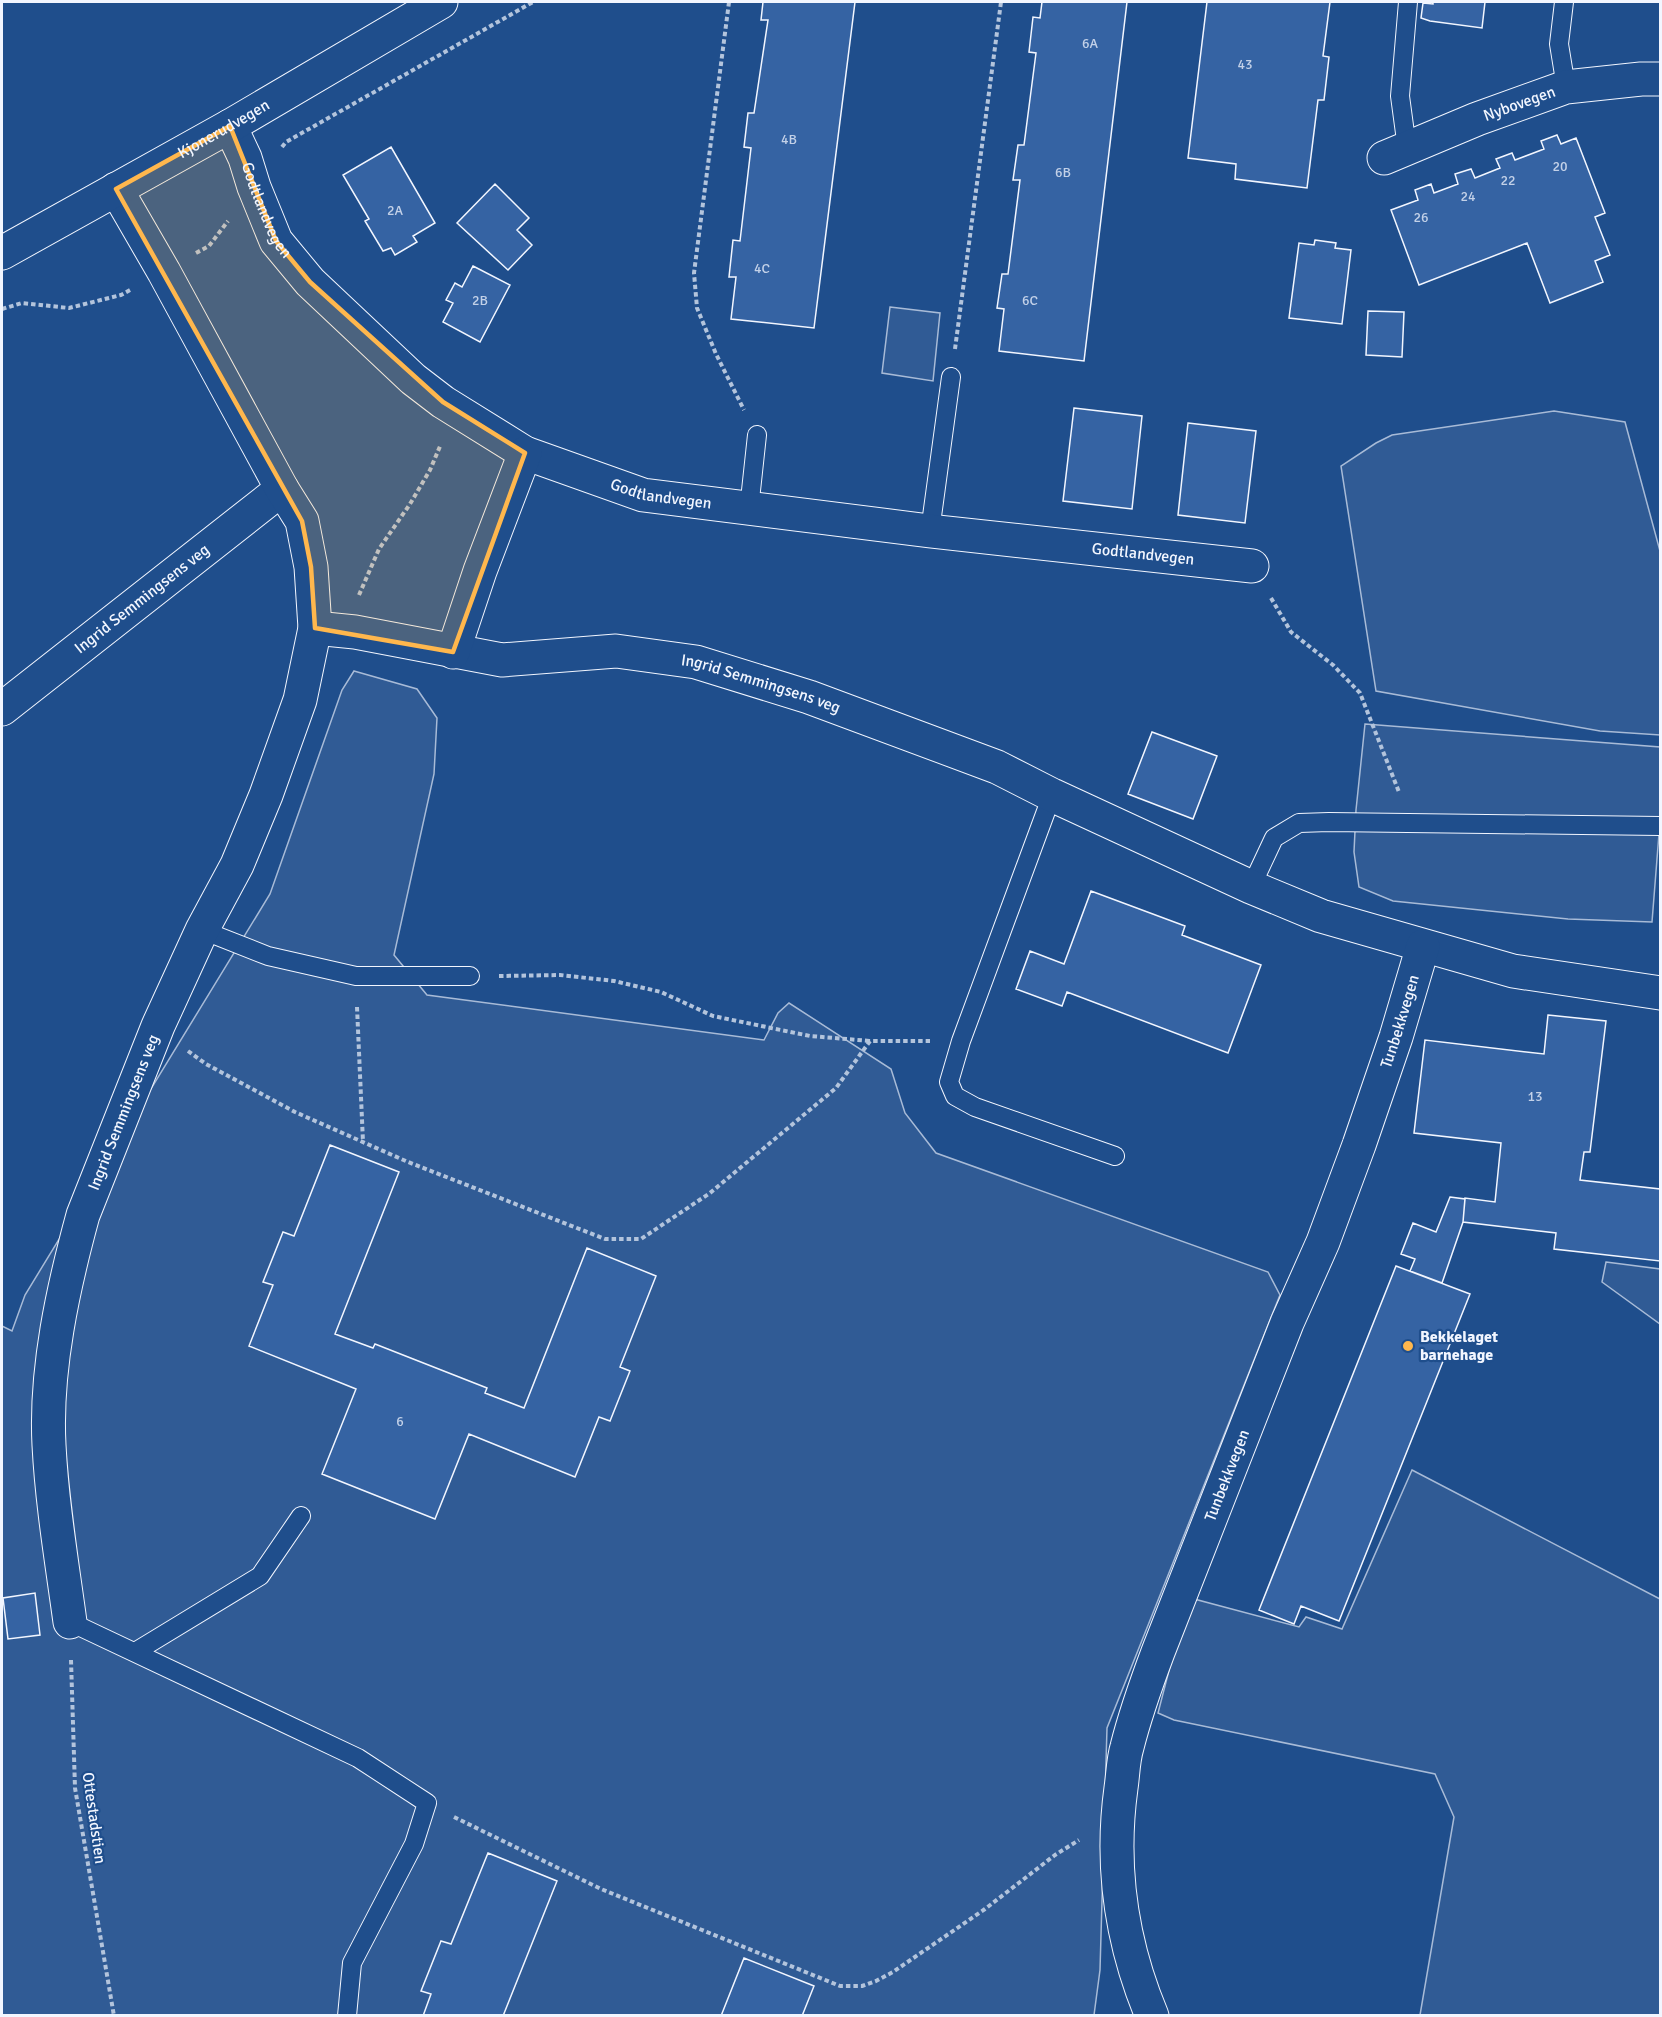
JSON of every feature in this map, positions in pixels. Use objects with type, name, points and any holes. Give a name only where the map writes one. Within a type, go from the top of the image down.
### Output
[{"type":"street","name":"Kjonerudvegen","points":[[2,253],[230,126],[441,2]]},
{"type":"street","name":"Nybovegen","points":[[1396,153],[1509,107],[1566,87],[1641,79],[1660,80]]},
{"type":"street","name":"Godtlandvegen","points":[[230,126],[245,158],[276,241],[310,282],[413,379],[443,402],[525,453],[643,495],[930,531],[1252,566]]},
{"type":"street","name":"Ingrid Semmingsens veg","points":[[70,1622],[49,1444],[51,1378],[55,1344],[75,1242],[83,1215],[158,1026],[202,930],[237,865],[266,795],[300,700],[315,628],[311,567],[302,521],[282,489],[164,272],[116,189]]},
{"type":"street","points":[[453,652],[480,571],[525,453]]},
{"type":"street","name":"Ingrid Semmingsens veg","points":[[2,709],[282,489]]},
{"type":"street","name":"Ingrid Semmingsens veg","points":[[315,628],[354,632],[502,660],[616,651],[696,662],[809,697],[907,733],[997,767],[1052,795]]},
{"type":"street","points":[[1052,795],[1251,887],[1321,916],[1513,971],[1660,993]]},
{"type":"street","name":"Tunbekkvegen","points":[[1152,2016],[1126,1937],[1118,1895],[1116,1836],[1126,1750],[1139,1704],[1287,1323],[1323,1242],[1359,1145],[1396,1037],[1423,946]]},
{"type":"lane","points":[[1396,153],[1408,2]]},
{"type":"lane","points":[[1564,2],[1559,44],[1566,87]]},
{"type":"lane","points":[[930,531],[951,377]]},
{"type":"lane","points":[[749,509],[757,435]]},
{"type":"lane","points":[[1052,795],[961,1041],[949,1082],[955,1096],[975,1107],[1114,1156]]},
{"type":"lane","points":[[1251,887],[1274,838],[1299,823],[1660,826]]},
{"type":"lane","points":[[202,930],[268,956],[356,976],[470,976]]},
{"type":"lane","points":[[135,1652],[260,1575],[301,1516]]},
{"type":"lane","points":[[70,1622],[358,1758],[427,1803],[414,1844],[352,1963],[347,2016]]},
{"type":"path","points":[[254,187],[286,142],[532,2]]},
{"type":"path","points":[[729,2],[694,273],[697,308],[716,354],[757,435]]},
{"type":"path","points":[[951,377],[1001,2]]},
{"type":"path","points":[[354,632],[360,591],[379,549],[430,470],[444,435],[443,402]]},
{"type":"path","points":[[1252,566],[1291,632],[1333,665],[1360,693],[1411,823]]},
{"type":"path","points":[[470,976],[560,975],[614,981],[661,992],[713,1016],[810,1035],[870,1041],[961,1041]]},
{"type":"path","points":[[356,976],[363,1142]]},
{"type":"path","points":[[158,1026],[207,1064],[295,1112],[408,1162],[605,1239],[641,1239],[710,1193],[836,1088],[870,1041]]},
{"type":"path","name":"Ottestadstien","points":[[70,1622],[75,1788],[114,2016]]},
{"type":"path","points":[[427,1803],[601,1889],[840,1986],[862,1986],[876,1982],[893,1972],[985,1909],[1066,1847],[1079,1840],[1116,1836]]},
{"type":"highlighted area","points":[[230,126],[276,241],[310,282],[443,402],[525,453],[453,652],[315,628],[311,567],[302,521],[116,189]]},
{"type":"shaded area","points":[[890,307],[940,313],[933,381],[882,373]]},
{"type":"shaded area","points":[[1554,411],[1625,422],[1660,551],[1660,735],[1600,731],[1376,691],[1341,466],[1392,435]]},
{"type":"shaded area","points":[[354,671],[417,689],[437,718],[434,774],[394,955],[427,995],[764,1040],[778,1013],[789,1003],[891,1069],[905,1113],[936,1153],[1268,1272],[1280,1295],[1107,1728],[1100,1970],[1094,2015],[2,2015],[2,1326],[12,1331],[25,1295],[270,894],[342,690]]},
{"type":"shaded area","points":[[1365,724],[1660,747],[1660,821],[1652,922],[1568,919],[1393,901],[1359,887],[1354,852]]},
{"type":"shaded area","points":[[1606,1262],[1660,1269],[1660,1324],[1602,1282]]},
{"type":"shaded area","points":[[1412,1470],[1660,1599],[1660,2015],[1420,2015],[1454,1817],[1435,1774],[1174,1720],[1158,1713],[1175,1647],[1194,1599],[1299,1627],[1306,1617],[1342,1629]]},
{"type":"building","points":[[763,2],[855,2],[814,328],[731,319],[736,277],[729,277],[733,240],[740,241],[751,148],[744,147],[748,113],[754,113],[768,20],[761,20]]},
{"type":"building","points":[[1042,2],[1127,2],[1084,361],[999,351],[1004,309],[997,308],[1002,274],[1008,274],[1020,180],[1013,180],[1018,145],[1024,145],[1036,53],[1029,52],[1033,17],[1040,18]]},
{"type":"building","points":[[1207,2],[1330,2],[1323,56],[1329,57],[1324,100],[1318,100],[1307,188],[1235,179],[1236,164],[1188,158]]},
{"type":"building","points":[[1433,2],[1485,2],[1482,28],[1421,18],[1423,3],[1433,4]]},
{"type":"building","points":[[1557,135],[1561,144],[1576,138],[1605,213],[1595,217],[1610,255],[1595,261],[1603,282],[1550,303],[1527,243],[1419,285],[1391,210],[1418,200],[1415,190],[1431,184],[1434,193],[1458,184],[1455,174],[1471,169],[1475,178],[1500,168],[1496,159],[1512,153],[1515,160],[1544,149],[1541,141]]},
{"type":"building","points":[[391,147],[435,223],[413,236],[417,242],[395,255],[391,248],[383,251],[365,221],[369,219],[343,175]]},
{"type":"building","points":[[495,184],[529,218],[517,230],[532,245],[508,270],[457,223]]},
{"type":"building","points":[[1315,240],[1336,243],[1335,248],[1351,250],[1342,324],[1289,318],[1299,243],[1314,245]]},
{"type":"building","points":[[473,266],[510,285],[480,342],[443,322],[453,303],[446,300],[455,283],[462,287]]},
{"type":"building","points":[[1368,311],[1404,312],[1402,357],[1366,355]]},
{"type":"building","points":[[1074,408],[1142,416],[1132,509],[1063,501]]},
{"type":"building","points":[[1188,423],[1256,431],[1245,523],[1178,515]]},
{"type":"building","points":[[1152,732],[1217,756],[1193,819],[1128,794]]},
{"type":"building","points":[[1091,891],[1185,926],[1182,935],[1261,965],[1228,1053],[1067,992],[1062,1006],[1016,989],[1030,951],[1064,964]]},
{"type":"building","points":[[1548,1015],[1606,1021],[1590,1152],[1584,1152],[1580,1180],[1660,1189],[1660,1261],[1554,1249],[1556,1233],[1463,1222],[1465,1198],[1495,1202],[1501,1143],[1414,1133],[1425,1040],[1544,1054]]},
{"type":"building","points":[[330,1145],[399,1172],[335,1334],[373,1348],[375,1344],[487,1388],[485,1393],[524,1408],[587,1248],[656,1276],[620,1367],[630,1371],[610,1421],[599,1417],[575,1477],[469,1434],[435,1519],[322,1474],[356,1389],[249,1346],[273,1285],[263,1282],[283,1232],[294,1236]]},
{"type":"building","points":[[1450,1197],[1465,1199],[1463,1222],[1442,1283],[1410,1271],[1415,1259],[1401,1254],[1413,1223],[1436,1232]]},
{"type":"building","points":[[1396,1266],[1470,1294],[1339,1621],[1301,1606],[1294,1624],[1259,1610]]},
{"type":"building","points":[[35,1593],[40,1635],[8,1639],[3,1598]]},
{"type":"building","points":[[488,1853],[557,1881],[503,2016],[423,2016],[431,1994],[421,1991],[441,1941],[451,1944]]},
{"type":"building","points":[[744,1958],[814,1986],[802,2016],[721,2016]]},
{"type":"place","name":"Bekkelaget barnehage","points":[[1408,1346]]}]
